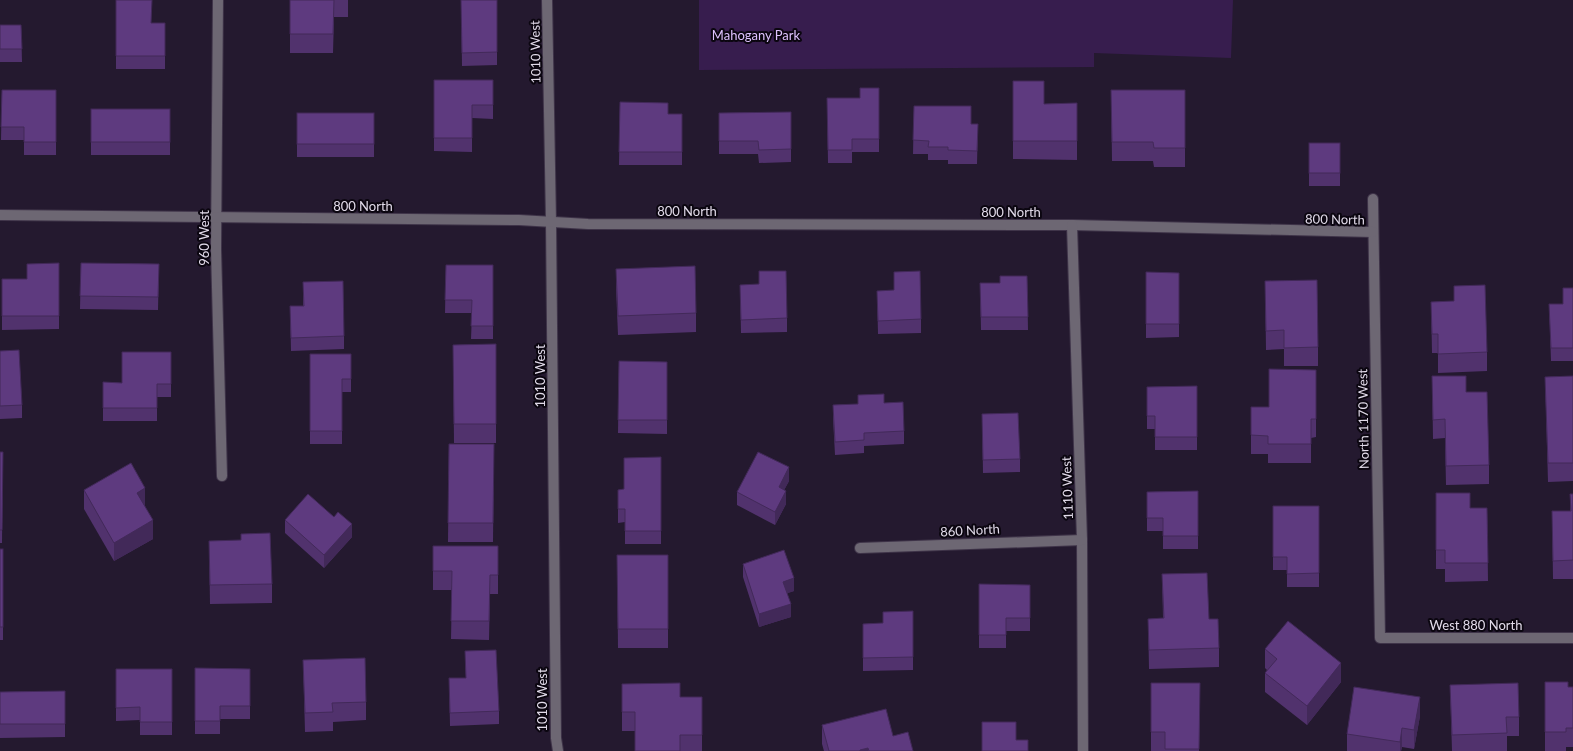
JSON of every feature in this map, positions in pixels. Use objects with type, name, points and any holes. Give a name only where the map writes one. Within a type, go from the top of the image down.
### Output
[{"type":"street","name":"960 West","points":[[218,0],[217,217],[222,476]]},
{"type":"street","name":"1010 West","points":[[546,0],[551,222],[556,738],[558,751]]},
{"type":"street","name":"North 1170 West","points":[[1372,199],[1380,638]]},
{"type":"street","name":"800 North","points":[[0,215],[519,220],[588,224],[1072,225],[1373,232]]},
{"type":"street","name":"1110 West","points":[[1072,225],[1082,540],[1083,751]]},
{"type":"street","name":"860 North","points":[[860,548],[1082,540]]},
{"type":"street","name":"West 880 North","points":[[1380,638],[1573,638]]},
{"type":"green space","name":"Mahogany Park","points":[[699,0],[1233,0],[1231,58],[1094,53],[1094,67],[699,70]]},
{"type":"building","points":[[116,0],[152,0],[151,23],[165,23],[165,56],[116,56]]},
{"type":"building","points":[[290,0],[334,0],[333,34],[290,34]]},
{"type":"building","points":[[461,0],[497,0],[497,52],[462,53]]},
{"type":"building","points":[[0,25],[21,25],[22,49],[0,49]]},
{"type":"building","points":[[434,80],[493,80],[493,105],[472,105],[472,138],[434,138]]},
{"type":"building","points":[[1013,81],[1044,81],[1044,104],[1077,103],[1077,141],[1013,141]]},
{"type":"building","points":[[860,88],[879,88],[879,139],[852,139],[852,150],[828,150],[827,98],[860,98]]},
{"type":"building","points":[[2,90],[56,90],[56,142],[24,142],[24,127],[1,127]]},
{"type":"building","points":[[1111,90],[1185,90],[1185,148],[1154,148],[1153,142],[1112,142]]},
{"type":"building","points":[[620,102],[668,103],[668,114],[682,114],[682,152],[619,152]]},
{"type":"building","points":[[914,106],[971,106],[971,124],[978,124],[977,151],[948,150],[948,147],[928,147],[929,141],[913,140]]},
{"type":"building","points":[[91,109],[170,109],[170,142],[91,142]]},
{"type":"building","points":[[791,112],[791,149],[759,150],[758,141],[719,141],[719,113]]},
{"type":"building","points":[[297,113],[374,113],[374,144],[297,144]]},
{"type":"building","points":[[1309,143],[1340,143],[1340,173],[1309,173]]},
{"type":"building","points":[[59,263],[59,316],[2,316],[2,279],[27,279],[27,264]]},
{"type":"building","points":[[81,263],[159,264],[158,297],[80,296]]},
{"type":"building","points":[[446,265],[493,265],[493,326],[471,326],[472,300],[445,300]]},
{"type":"building","points":[[695,266],[696,313],[618,316],[616,269]]},
{"type":"building","points":[[759,271],[786,271],[787,318],[741,320],[740,285],[759,284]]},
{"type":"building","points":[[920,271],[921,319],[878,321],[877,291],[894,290],[894,272]]},
{"type":"building","points":[[1146,272],[1179,273],[1179,324],[1146,324]]},
{"type":"building","points":[[1000,276],[1027,276],[1028,317],[981,317],[980,283],[1000,283]]},
{"type":"building","points":[[1317,280],[1318,347],[1284,348],[1284,330],[1266,331],[1265,281]]},
{"type":"building","points":[[343,281],[344,336],[291,338],[290,306],[304,306],[303,282]]},
{"type":"building","points":[[1485,285],[1487,352],[1438,354],[1438,334],[1432,334],[1431,302],[1454,301],[1454,286]]},
{"type":"building","points":[[1563,288],[1573,288],[1573,348],[1551,348],[1549,304],[1563,304]]},
{"type":"building","points":[[496,344],[496,424],[454,424],[453,345]]},
{"type":"building","points":[[19,350],[22,405],[0,406],[0,351]]},
{"type":"building","points":[[122,352],[171,352],[171,384],[157,384],[157,408],[103,408],[103,382],[122,383]]},
{"type":"building","points":[[310,354],[351,354],[351,379],[342,379],[342,431],[310,431]]},
{"type":"building","points":[[619,361],[667,362],[667,420],[618,420]]},
{"type":"building","points":[[1269,369],[1316,370],[1316,419],[1311,419],[1311,444],[1268,444],[1268,436],[1251,435],[1251,407],[1269,407]]},
{"type":"building","points":[[1432,376],[1466,376],[1466,392],[1487,392],[1489,465],[1446,466],[1445,419],[1433,420]]},
{"type":"building","points":[[1573,376],[1573,463],[1548,463],[1545,377]]},
{"type":"building","points":[[1197,386],[1197,437],[1155,437],[1155,416],[1147,416],[1147,387]]},
{"type":"building","points":[[884,394],[884,403],[903,402],[904,431],[864,433],[864,440],[835,442],[833,405],[858,404],[858,395]]},
{"type":"building","points":[[1018,413],[1020,459],[983,460],[982,414]]},
{"type":"building","points":[[449,444],[494,444],[493,523],[448,523]]},
{"type":"building","points":[[0,452],[3,452],[2,530],[0,530]]},
{"type":"building","points":[[758,452],[789,467],[779,487],[786,491],[775,512],[737,492]]},
{"type":"building","points":[[661,457],[661,531],[625,531],[625,509],[618,509],[618,490],[624,489],[624,458]]},
{"type":"building","points":[[131,463],[145,488],[137,493],[153,520],[114,543],[84,490]]},
{"type":"building","points":[[1198,491],[1198,536],[1163,536],[1163,518],[1147,518],[1147,492]]},
{"type":"building","points":[[1436,493],[1470,493],[1470,508],[1487,508],[1488,563],[1445,563],[1445,550],[1436,550]]},
{"type":"building","points":[[308,494],[334,517],[338,512],[352,524],[324,555],[285,520]]},
{"type":"building","points":[[1570,494],[1573,494],[1573,560],[1553,561],[1552,511],[1571,511]]},
{"type":"building","points":[[1273,506],[1319,506],[1319,573],[1287,574],[1287,557],[1273,557]]},
{"type":"building","points":[[270,533],[272,584],[210,585],[209,541],[241,540],[241,534]]},
{"type":"building","points":[[433,546],[498,546],[498,575],[490,575],[489,621],[451,621],[452,571],[433,571]]},
{"type":"building","points":[[0,549],[3,549],[3,627],[0,627]]},
{"type":"building","points":[[784,550],[794,578],[783,582],[791,604],[759,614],[743,564]]},
{"type":"building","points":[[617,555],[668,555],[668,629],[618,629]]},
{"type":"building","points":[[1207,573],[1209,619],[1218,619],[1219,648],[1149,650],[1148,619],[1164,618],[1162,574]]},
{"type":"building","points":[[979,584],[1030,585],[1030,618],[1006,618],[1006,635],[979,635]]},
{"type":"building","points":[[913,611],[913,657],[863,658],[863,624],[883,623],[883,612]]},
{"type":"building","points":[[1288,621],[1341,663],[1307,706],[1265,673],[1277,659],[1265,649]]},
{"type":"building","points":[[496,650],[499,711],[450,713],[449,678],[466,678],[465,651]]},
{"type":"building","points":[[365,658],[366,702],[332,703],[333,712],[305,713],[303,660]]},
{"type":"building","points":[[195,668],[250,669],[250,706],[220,706],[220,721],[195,721]]},
{"type":"building","points":[[116,669],[172,669],[172,722],[140,722],[140,707],[116,708]]},
{"type":"building","points":[[1545,682],[1568,682],[1568,687],[1573,687],[1573,728],[1566,728],[1566,732],[1545,732]]},
{"type":"building","points":[[680,683],[680,697],[702,697],[702,735],[680,735],[680,751],[635,751],[635,712],[622,712],[622,684]]},
{"type":"building","points":[[1151,683],[1200,683],[1199,749],[1165,749],[1165,732],[1151,732]]},
{"type":"building","points":[[1518,683],[1519,717],[1506,717],[1507,733],[1452,735],[1450,685]]},
{"type":"building","points":[[1354,687],[1420,697],[1414,730],[1402,728],[1400,742],[1347,734]]},
{"type":"building","points":[[65,691],[65,724],[0,724],[0,692]]},
{"type":"building","points":[[886,709],[893,736],[908,732],[913,751],[869,751],[868,748],[860,751],[829,751],[822,725]]},
{"type":"building","points":[[982,722],[1016,722],[1016,740],[1028,740],[1028,751],[982,751]]}]
